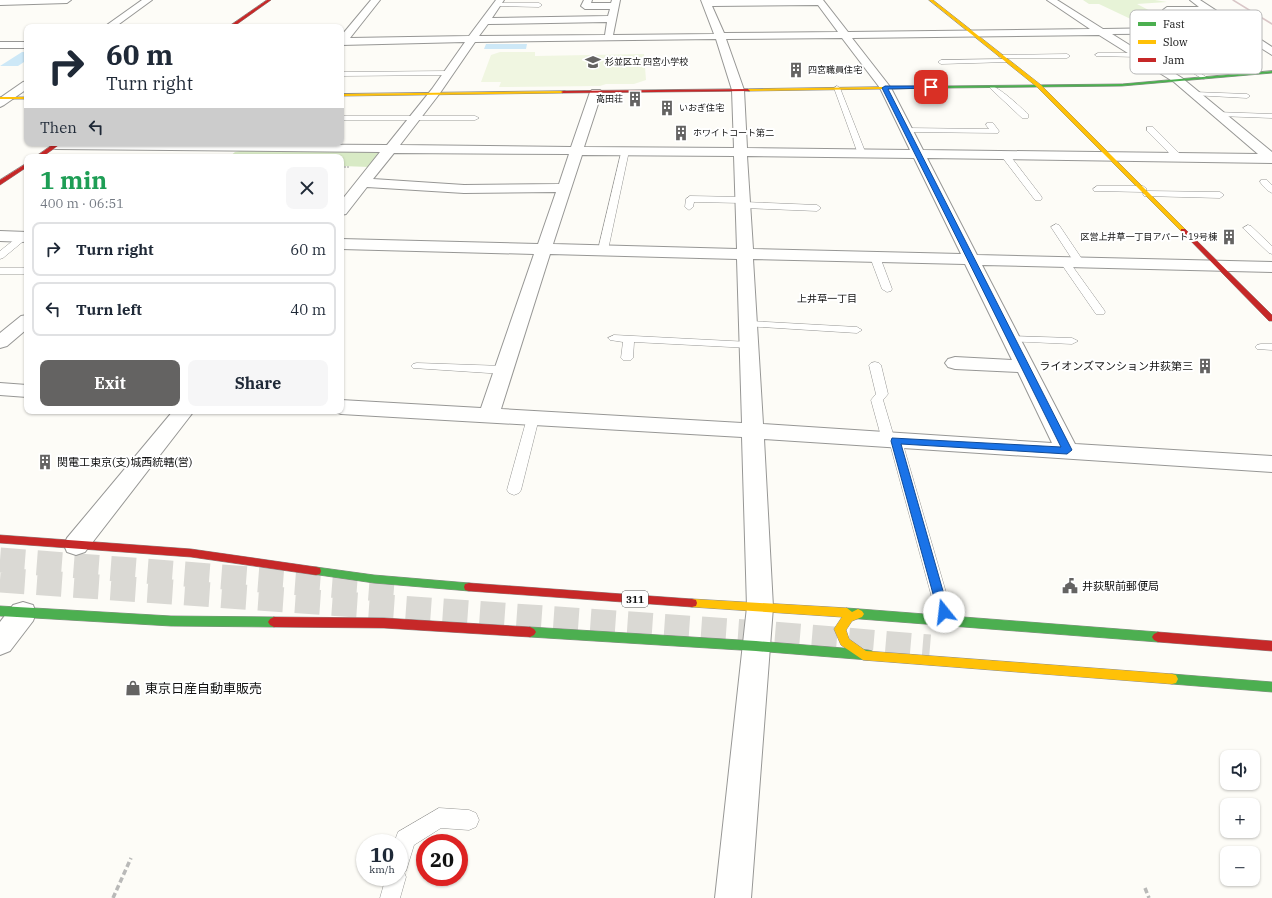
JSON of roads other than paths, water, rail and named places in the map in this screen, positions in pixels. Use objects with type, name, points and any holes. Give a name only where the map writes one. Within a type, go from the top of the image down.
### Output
[{"type":"street","points":[[0,2],[67,0]]},
{"type":"street","points":[[113,24],[148,0]]},
{"type":"street","points":[[234,24],[270,0]]},
{"type":"street","points":[[344,37],[376,0]]},
{"type":"street","points":[[588,0],[585,6],[616,3],[608,38]]},
{"type":"street","points":[[931,0],[1039,86],[1272,319]]},
{"type":"street","points":[[1050,0],[1130,51]]},
{"type":"street","points":[[1194,0],[1209,10]]},
{"type":"street","points":[[733,898],[760,607],[738,90],[720,36],[706,2],[820,1],[885,88],[1067,450]]},
{"type":"street","points":[[344,207],[433,94],[498,3]]},
{"type":"street","points":[[1167,10],[1209,10]]},
{"type":"street","points":[[1062,17],[1076,16]]},
{"type":"street","points":[[485,21],[612,19]]},
{"type":"street","points":[[573,38],[575,20]]},
{"type":"street","points":[[1029,25],[1039,32]]},
{"type":"street","points":[[344,41],[1130,32]]},
{"type":"street","points":[[0,45],[24,45]]},
{"type":"street","points":[[1262,45],[1272,52]]},
{"type":"street","points":[[1262,73],[1272,72]]},
{"type":"street","points":[[1168,74],[1178,80],[1272,159]]},
{"type":"street","points":[[344,95],[1122,85],[1244,74]]},
{"type":"street","points":[[2,100],[24,86]]},
{"type":"street","points":[[489,415],[564,188],[578,151],[596,92]]},
{"type":"street","points":[[2,100],[24,98]]},
{"type":"street","points":[[42,154],[54,146]]},
{"type":"street","points":[[226,154],[236,146]]},
{"type":"street","points":[[276,146],[391,149],[1272,159]]},
{"type":"street","points":[[0,183],[24,167]]},
{"type":"street","points":[[363,183],[464,189],[524,187],[564,188]]},
{"type":"street","points":[[0,236],[24,237]]},
{"type":"street","points":[[344,244],[1272,267]]},
{"type":"street","points":[[0,342],[24,322]]},
{"type":"street","points":[[955,363],[1026,367]]},
{"type":"street","points":[[0,389],[24,390]]},
{"type":"street","points":[[344,407],[1067,450],[1272,464]]},
{"type":"street","points":[[76,545],[182,414]]},
{"type":"street","name":"311","points":[[0,539],[191,553],[397,581],[520,592],[946,620],[1272,646]]},
{"type":"street","points":[[0,643],[11,612],[171,621],[384,623],[756,646],[1272,687]]},
{"type":"street","points":[[858,614],[848,618],[840,629],[840,636],[847,646],[863,654]]},
{"type":"lane","points":[[498,3],[539,5]]},
{"type":"lane","points":[[1098,55],[1130,57]]},
{"type":"lane","points":[[941,62],[1067,56]]},
{"type":"lane","points":[[344,74],[448,73]]},
{"type":"lane","points":[[1198,74],[1205,78]]},
{"type":"lane","points":[[992,87],[1005,98],[1010,100],[1025,116]]},
{"type":"lane","points":[[836,88],[862,154]]},
{"type":"lane","points":[[1194,94],[1247,96]]},
{"type":"lane","points":[[1218,114],[1272,116]]},
{"type":"lane","points":[[344,118],[475,118]]},
{"type":"lane","points":[[906,130],[995,131],[990,124]]},
{"type":"lane","points":[[1150,130],[1178,157]]},
{"type":"lane","points":[[603,250],[625,151]]},
{"type":"lane","points":[[1005,155],[1038,198]]},
{"type":"lane","points":[[1264,182],[1272,190]]},
{"type":"lane","points":[[1097,189],[1220,195]]},
{"type":"lane","points":[[689,207],[690,199],[816,208]]},
{"type":"lane","points":[[1056,227],[1072,262],[1100,312]]},
{"type":"lane","points":[[1248,228],[1272,251]]},
{"type":"lane","points":[[0,256],[24,238]]},
{"type":"lane","points":[[875,257],[887,289]]},
{"type":"lane","points":[[0,271],[24,271]]},
{"type":"lane","points":[[749,324],[857,330]]},
{"type":"lane","points":[[614,338],[750,344]]},
{"type":"lane","points":[[627,358],[629,339]]},
{"type":"lane","points":[[1012,339],[1072,341]]},
{"type":"lane","points":[[875,365],[882,394],[877,400],[892,440],[946,620]]},
{"type":"lane","points":[[417,366],[504,370]]},
{"type":"lane","points":[[514,490],[533,418]]},
{"type":"lane","points":[[408,837],[439,818],[469,820]]},
{"type":"lane","points":[[390,898],[393,886]]},
{"type":"water","points":[[486,44],[527,44],[526,49],[484,49]]},
{"type":"water","points":[[24,52],[24,62],[18,66],[0,66]]},
{"type":"tunnel","points":[[0,560],[394,590]]},
{"type":"tunnel","points":[[0,580],[773,634],[930,647]]},
{"type":"railway","points":[[1233,0],[1249,10]]},
{"type":"railway","points":[[1262,18],[1272,24]]},
{"type":"place","name":"杉並区立 四宮小学校","points":[[593,62]]},
{"type":"place","name":"四宮職員住宅","points":[[796,70]]},
{"type":"place","name":"高田荘","points":[[635,99]]},
{"type":"place","name":"いおぎ住宅","points":[[667,108]]},
{"type":"place","name":"ホワイトコート第二","points":[[681,133]]},
{"type":"place","name":"区営上井草一丁目アパート19号棟","points":[[1229,237]]},
{"type":"place","name":"ライオンズマンション井荻第三","points":[[1205,366]]},
{"type":"place","name":"関電工東京(支)城西統轄(営)","points":[[45,462]]},
{"type":"place","name":"井荻駅前郵便局","points":[[1070,586]]},
{"type":"place","name":"東京日産自動車販売","points":[[133,688]]},
{"type":"district","name":"上井草一丁目","points":[[827,298]]}]
